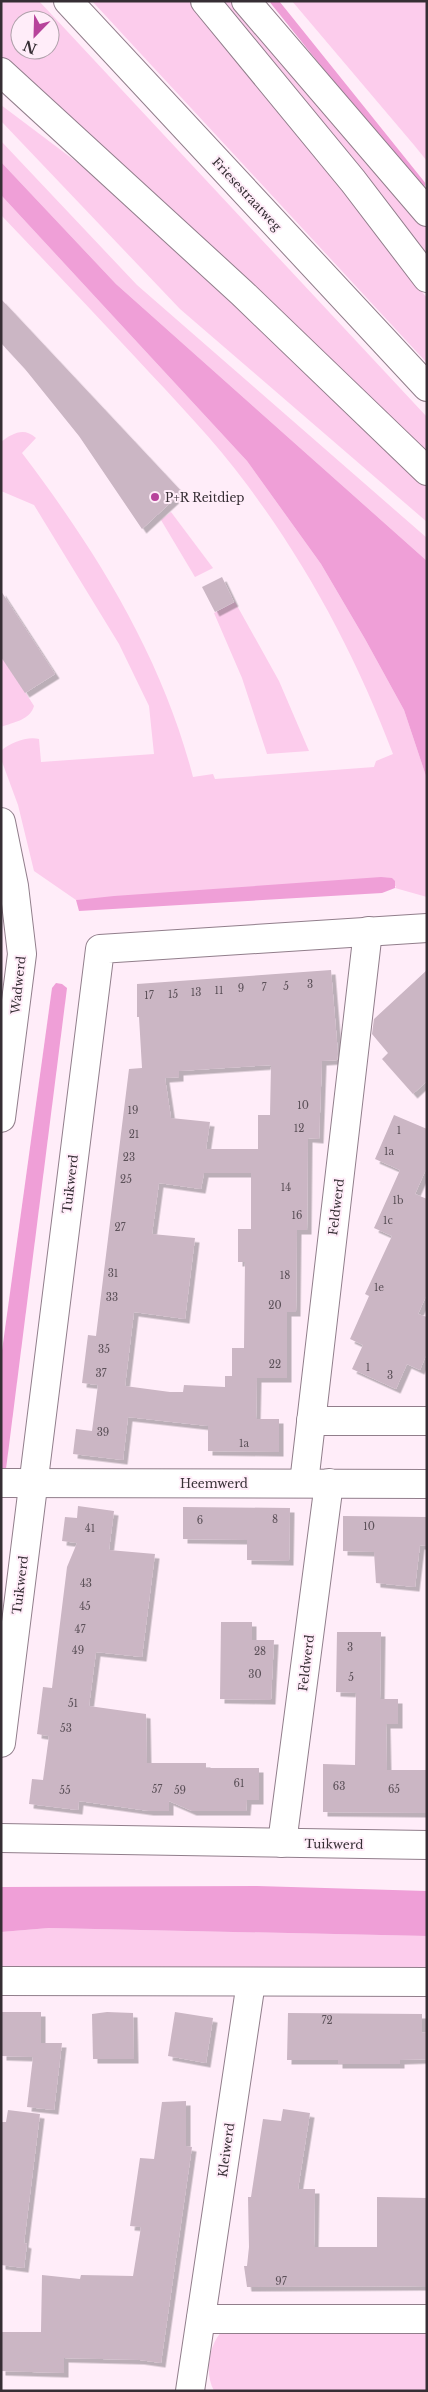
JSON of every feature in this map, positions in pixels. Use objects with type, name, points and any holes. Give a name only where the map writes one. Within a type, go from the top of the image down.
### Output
[{"type":"street","name":"Friesestraatweg","points":[[68,1],[427,386]]},
{"type":"street","points":[[205,1],[353,181],[427,278]]},
{"type":"street","points":[[246,1],[427,212]]},
{"type":"street","points":[[1,72],[242,293],[427,471]]},
{"type":"street","name":"Wadwerd","points":[[1,822],[14,886],[12,955],[1,1118]]},
{"type":"street","name":"Tuikwerd","points":[[1,1743],[100,949],[427,928]]},
{"type":"street","name":"Feldwerd","points":[[282,1843],[317,1483],[312,1421],[368,931]]},
{"type":"street","points":[[312,1421],[427,1421]]},
{"type":"street","name":"Heemwerd","points":[[1,1483],[427,1484]]},
{"type":"street","name":"Tuikwerd","points":[[1,1838],[427,1845]]},
{"type":"street","points":[[1,1981],[427,1982]]},
{"type":"street","name":"Kleiwerd","points":[[190,2391],[251,1982]]},
{"type":"street","points":[[201,2319],[427,2319]]},
{"type":"shaded area","points":[[1,1],[39,1],[47,10],[10,10],[10,60],[60,60],[60,24],[427,417],[427,457],[154,196],[1,56]]},
{"type":"shaded area","points":[[92,1],[192,1],[427,298],[427,363]]},
{"type":"shaded area","points":[[215,1],[234,1],[386,176],[427,228],[427,260]]},
{"type":"shaded area","points":[[292,1],[427,1],[427,161],[414,145]]},
{"type":"shaded area","points":[[1,105],[98,178],[427,478],[427,522],[180,309],[1,121]]},
{"type":"shaded area","points":[[1,141],[137,285],[427,538],[427,561],[116,284],[1,162]]},
{"type":"shaded area","points":[[1,162],[116,284],[427,561],[427,779],[404,710],[321,564],[247,461],[1,195]]},
{"type":"shaded area","points":[[1,195],[247,461],[321,564],[404,710],[427,779],[427,897],[395,888],[396,886],[191,892],[76,900],[34,871],[18,805],[1,759],[2,750],[19,741],[34,738],[39,739],[41,762],[154,754],[149,706],[119,644],[34,505],[1,491],[1,442],[18,432],[27,433],[36,438],[22,453],[50,490],[101,567],[145,648],[164,690],[180,733],[193,777],[213,774],[215,779],[374,767],[376,761],[393,754],[364,683],[330,615],[270,517],[222,452],[1,215]]},
{"type":"shaded area","points":[[171,512],[213,568],[195,577],[161,520]]},
{"type":"shaded area","points":[[235,602],[279,681],[309,751],[267,754],[242,678],[214,613]]},
{"type":"shaded area","points":[[1,654],[34,706],[32,711],[25,717],[1,727]]},
{"type":"shaded area","points":[[381,877],[392,878],[395,881],[395,888],[382,893],[79,911],[76,900],[114,896]]},
{"type":"shaded area","points":[[56,983],[62,984],[67,988],[6,1469],[1,1468],[1,1358],[52,988]]},
{"type":"shaded area","points":[[257,1886],[427,1891],[427,1936],[49,1928],[1,1932],[1,1887]]},
{"type":"shaded area","points":[[49,1928],[427,1936],[427,1971],[1,1969],[1,1932]]},
{"type":"shaded area","points":[[427,2327],[427,2391],[214,2391],[209,2376],[211,2351],[223,2330]]},
{"type":"building","points":[[1,299],[182,492],[142,529],[79,436],[25,369],[1,343]]},
{"type":"building","points":[[222,577],[234,602],[215,612],[202,587]]},
{"type":"building","points":[[1,591],[55,674],[25,693],[1,657]]},
{"type":"building","points":[[331,970],[338,1054],[337,1060],[322,1061],[319,1139],[308,1138],[307,1230],[297,1230],[296,1312],[287,1312],[287,1378],[257,1378],[256,1419],[279,1419],[279,1452],[208,1451],[208,1426],[128,1417],[123,1460],[73,1454],[76,1429],[92,1431],[98,1385],[82,1383],[88,1335],[96,1336],[129,1069],[142,1068],[139,1017],[137,1017],[137,984]],"holes":[[[271,1065],[270,1115],[258,1115],[258,1149],[206,1149],[210,1122],[171,1118],[165,1078],[179,1077],[179,1071]],[[204,1173],[251,1173],[251,1229],[238,1229],[238,1262],[245,1262],[244,1348],[232,1348],[232,1376],[225,1376],[225,1387],[184,1385],[183,1392],[170,1392],[125,1386],[134,1312],[185,1319],[195,1238],[152,1234],[159,1183],[201,1189]]]},
{"type":"building","points":[[427,970],[427,1081],[413,1094],[382,1059],[388,1053],[372,1034],[374,1019]]},
{"type":"building","points":[[394,1115],[427,1129],[427,1167],[415,1194],[427,1199],[427,1294],[418,1314],[427,1317],[427,1353],[420,1370],[407,1364],[396,1389],[352,1369],[363,1345],[350,1339],[369,1296],[365,1294],[392,1236],[374,1228],[400,1170],[375,1159]]},
{"type":"building","points":[[78,1506],[114,1511],[109,1550],[155,1554],[142,1657],[96,1652],[89,1706],[146,1714],[147,1763],[206,1763],[206,1768],[259,1768],[259,1800],[247,1800],[246,1811],[192,1811],[169,1801],[169,1811],[149,1811],[79,1801],[78,1810],[29,1804],[32,1779],[43,1780],[49,1736],[37,1734],[43,1687],[52,1688],[67,1567],[77,1543],[62,1541],[65,1517],[77,1518]]},
{"type":"building","points":[[183,1507],[290,1508],[289,1561],[247,1560],[247,1540],[183,1539]]},
{"type":"building","points":[[343,1516],[427,1517],[427,1546],[420,1545],[415,1587],[376,1583],[374,1552],[343,1551]]},
{"type":"building","points":[[221,1622],[252,1622],[252,1640],[274,1640],[271,1700],[220,1699]]},
{"type":"building","points":[[337,1632],[381,1632],[380,1699],[398,1699],[398,1724],[386,1724],[387,1770],[427,1770],[427,1813],[323,1812],[323,1764],[355,1765],[356,1693],[336,1692]]},
{"type":"building","points":[[2,2012],[41,2012],[41,2043],[62,2043],[54,2110],[27,2107],[33,2057],[2,2056]]},
{"type":"building","points":[[107,2012],[133,2013],[134,2059],[93,2059],[92,2014]]},
{"type":"building","points":[[175,2012],[213,2018],[206,2063],[168,2056]]},
{"type":"building","points":[[288,2013],[422,2014],[422,2033],[427,2032],[427,2059],[400,2060],[400,2064],[338,2064],[338,2060],[287,2060]]},
{"type":"building","points":[[186,2101],[186,2146],[192,2147],[161,2363],[140,2360],[64,2358],[64,2373],[1,2371],[1,2332],[41,2332],[42,2275],[80,2279],[81,2275],[133,2276],[141,2227],[130,2226],[140,2158],[154,2159],[162,2102]]},
{"type":"building","points":[[283,2109],[310,2113],[298,2189],[315,2189],[314,2247],[377,2247],[377,2197],[427,2198],[427,2286],[247,2287],[244,2266],[247,2266],[249,2247],[248,2197],[251,2197],[263,2119],[281,2121]]},
{"type":"building","points":[[8,2110],[40,2114],[24,2243],[27,2244],[24,2268],[1,2265],[1,2122],[6,2122]]},
{"type":"waterway","points":[[274,1],[421,184]]},
{"type":"place","name":"P+R Reitdiep","points":[[155,497]]}]
